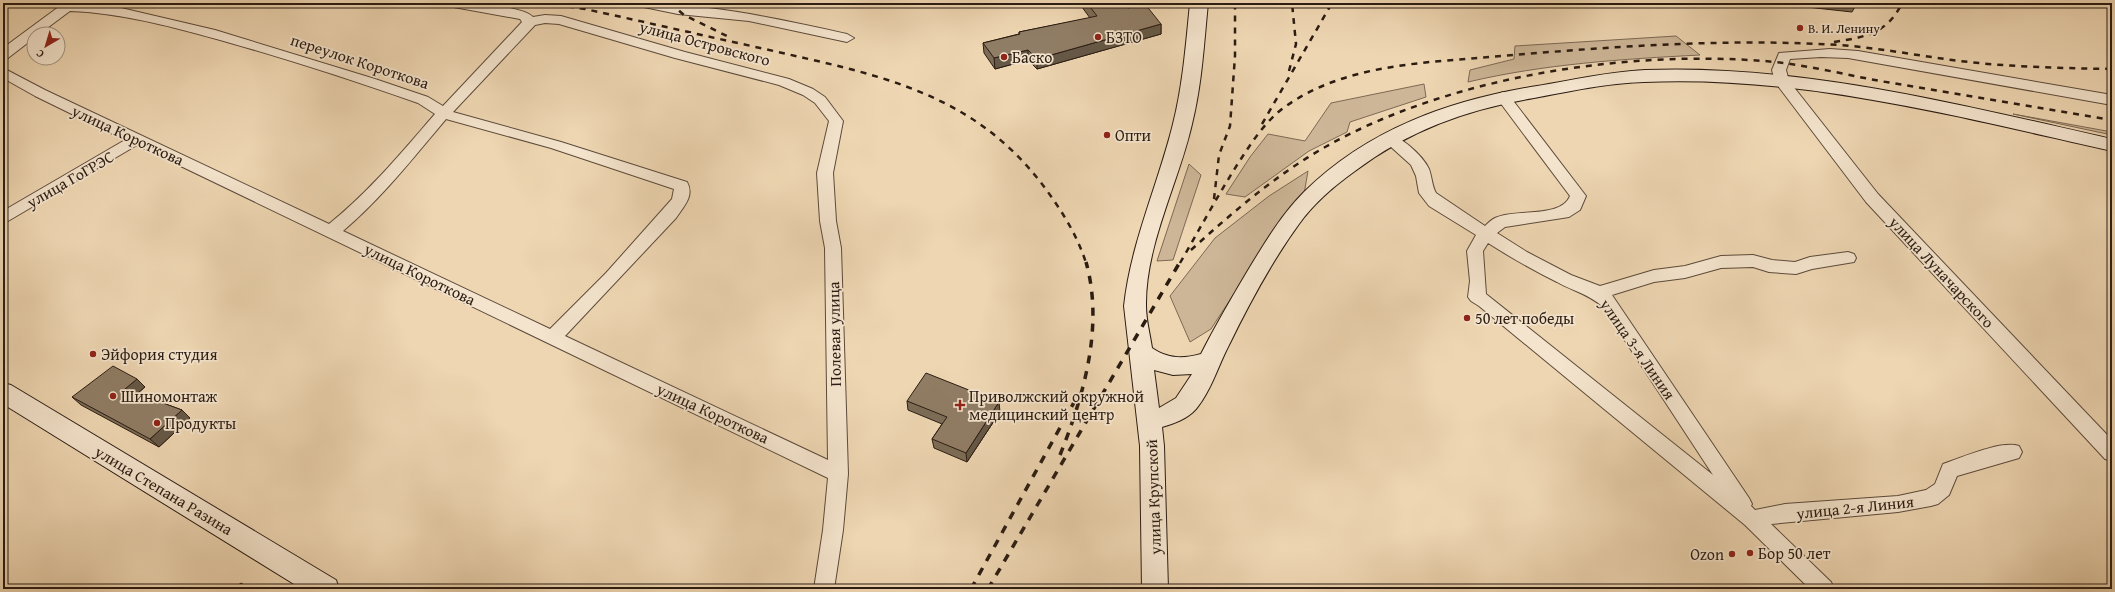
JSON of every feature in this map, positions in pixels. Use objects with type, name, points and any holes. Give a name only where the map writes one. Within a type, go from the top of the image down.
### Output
[{"type":"main road","name":"улица Крупской","points":[[1155,589],[1152,446],[1135,306],[1136,284],[1146,240],[1179,140],[1194,54],[1199,3]]},
{"type":"main road","points":[[1150,420],[1167,417],[1178,412],[1194,393],[1208,361],[1229,322],[1286,227],[1304,203],[1332,178],[1388,138],[1451,110],[1503,96],[1643,76],[1736,78],[1782,82],[1896,98],[2112,145]]},
{"type":"main road","points":[[1140,352],[1153,361],[1171,367],[1187,367],[1208,361]]},
{"type":"main road","name":"улица Степана Разина","points":[[3,392],[326,589]]},
{"type":"street","points":[[332,231],[358,209],[384,182],[443,114],[530,22],[524,16],[453,3]]},
{"type":"street","points":[[644,3],[678,10],[749,16],[847,38]]},
{"type":"street","points":[[3,55],[70,5]]},
{"type":"street","name":"переулок Короткова","points":[[70,5],[99,8],[177,24],[247,43],[410,95],[434,105],[443,114],[474,121],[556,145],[681,186],[682,193],[680,200],[670,214],[552,338]]},
{"type":"street","name":"улица Островского","points":[[530,22],[548,18],[561,20],[680,55],[784,82],[808,92]]},
{"type":"street","points":[[1782,82],[1779,70],[1784,56],[1826,51],[1858,55],[2112,100]]},
{"type":"street","name":"улица Короткова","points":[[3,72],[40,93],[332,231],[552,338],[838,474]]},
{"type":"street","name":"улица Луначарского","points":[[1782,82],[1844,164],[1872,198],[2112,453]]},
{"type":"street","name":"Полевая улица","points":[[808,92],[820,100],[836,121],[825,173],[828,221],[833,248],[838,474],[833,530],[824,589]]},
{"type":"street","points":[[1484,234],[1500,222],[1563,213],[1574,206],[1578,196],[1503,96]]},
{"type":"street","points":[[1388,138],[1418,164],[1424,175],[1424,186],[1427,195],[1484,234],[1521,256],[1565,279],[1599,293]]},
{"type":"street","name":"улица ГоГРЭС","points":[[3,218],[137,139]]},
{"type":"street","name":"улица 3-я Линия","points":[[1484,234],[1475,251],[1478,281],[1477,297],[1485,301],[1752,519],[1824,589]]},
{"type":"street","name":"улица 3-я Линия","points":[[1599,293],[1654,276],[1685,272],[1721,262],[1753,261],[1761,262],[1769,266],[1796,268],[1810,264],[1848,258]]},
{"type":"street","name":"улица 3-я Линия","points":[[1599,293],[1609,302],[1752,519]]},
{"type":"street","name":"улица 2-я Линия","points":[[1752,519],[1785,513],[1898,504],[1931,498],[1942,489],[1950,470],[1975,461],[2012,452]]},
{"type":"shaded area","points":[[1676,36],[1700,55],[1584,63],[1525,71],[1468,82],[1470,70],[1514,59],[1515,46]]},
{"type":"shaded area","points":[[1424,84],[1426,97],[1350,122],[1347,132],[1309,151],[1245,197],[1226,194],[1250,157],[1268,134],[1305,141],[1331,103]]},
{"type":"shaded area","points":[[2013,114],[2112,132],[2112,135]]},
{"type":"shaded area","points":[[1189,164],[1201,175],[1173,260],[1157,261]]},
{"type":"shaded area","points":[[1308,171],[1304,194],[1292,205],[1211,329],[1190,342],[1170,296],[1215,238],[1269,196]]},
{"type":"building","name":"БЗТО","points":[[1087,3],[1124,3],[1128,8],[1145,4],[1161,24],[1037,59],[1028,50],[994,58],[983,43],[1020,34],[1019,32],[1097,16]]},
{"type":"building","points":[[113,366],[137,379],[125,389],[182,410],[150,439],[72,397]]},
{"type":"building","points":[[926,373],[999,402],[966,453],[932,439],[947,417],[907,401]]},
{"type":"building","points":[[241,583],[251,589],[233,589]]},
{"type":"railway","points":[[544,3],[585,9],[844,67],[917,91],[951,107],[984,127],[1014,152],[1042,184],[1067,222],[1078,242],[1086,263]]},
{"type":"railway","points":[[670,3],[684,15],[729,37]]},
{"type":"railway","points":[[1214,199],[1219,155],[1230,126],[1235,56],[1235,3]]},
{"type":"railway","points":[[1289,71],[1296,44],[1292,3]]},
{"type":"railway","points":[[1262,124],[1332,3]]},
{"type":"railway","points":[[1834,42],[1865,36],[1882,28],[1896,13],[1902,3]]},
{"type":"railway","points":[[1180,263],[1237,165],[1257,135],[1275,115],[1305,94],[1329,83],[1382,69],[1436,61],[1621,47],[1708,43],[1796,43],[1840,45],[1952,60],[2012,66],[2112,69]]},
{"type":"railway","points":[[1191,250],[1239,208],[1273,181],[1327,146],[1375,122],[1427,102],[1482,86],[1539,74],[1597,65],[1654,60],[1710,59],[1779,62],[1880,81],[2112,120]]},
{"type":"railway","points":[[1060,455],[1077,409],[1089,360],[1093,311],[1091,286],[1086,262]]},
{"type":"railway","points":[[988,589],[1180,262]]},
{"type":"railway","points":[[971,589],[1077,397]]},
{"type":"place","name":"В. И. Ленину","points":[[1800,28]]},
{"type":"place","name":"БЗТО","points":[[1098,37]]},
{"type":"place","name":"Баско","points":[[1004,57]]},
{"type":"place","name":"Опти","points":[[1107,135]]},
{"type":"place","name":"50 лет победы","points":[[1467,318]]},
{"type":"place","name":"Эйфория студия","points":[[93,354]]},
{"type":"place","name":"Шиномонтаж","points":[[113,396]]},
{"type":"place","name":"Приволжский окружной медицинский центр","points":[[960,405]]},
{"type":"place","name":"Продукты","points":[[157,423]]},
{"type":"place","name":"Бор 50 лет","points":[[1750,553]]},
{"type":"place","name":"Ozon","points":[[1732,554]]}]
